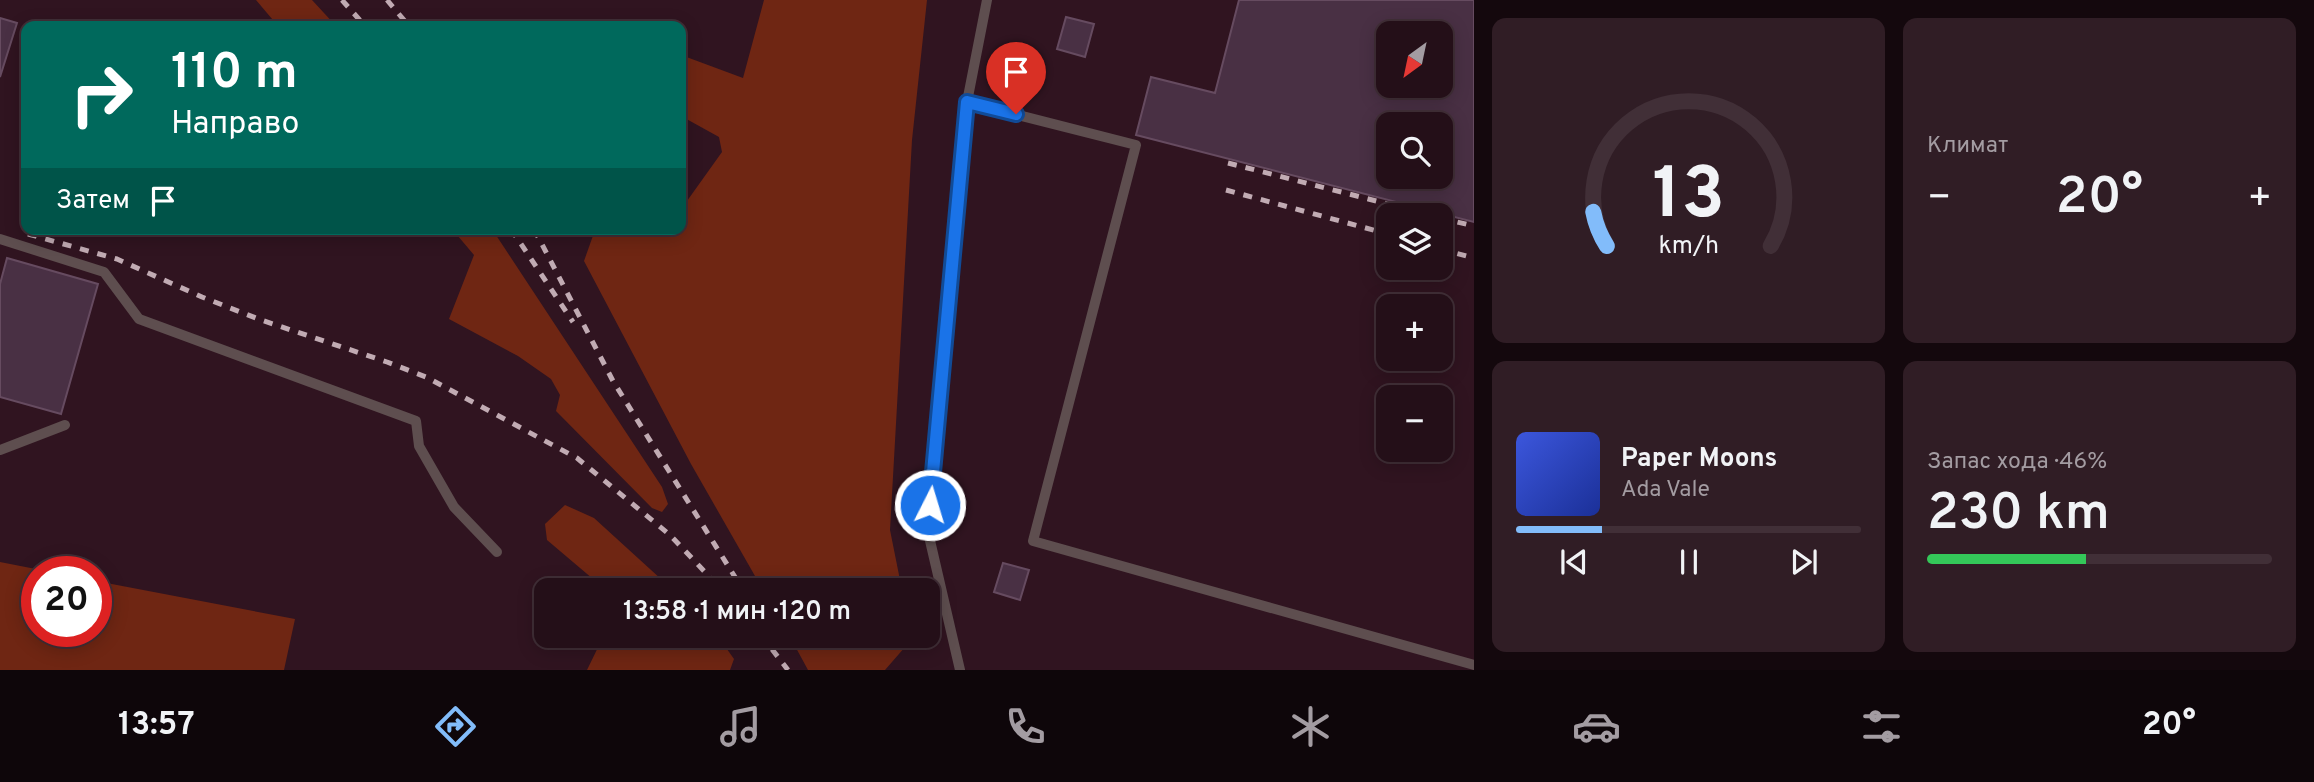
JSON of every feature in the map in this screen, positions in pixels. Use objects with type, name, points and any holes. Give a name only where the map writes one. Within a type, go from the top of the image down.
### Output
[{"type":"lane","points":[[960,670],[928,532],[967,102],[987,0]]},
{"type":"lane","points":[[967,102],[1136,145],[1033,541],[1474,665]]},
{"type":"lane","points":[[0,239],[104,272],[139,319],[416,421],[419,446],[454,507],[497,552]]},
{"type":"lane","points":[[0,450],[65,425]]},
{"type":"shaded area","points":[[256,0],[312,0],[331,21],[274,21]]},
{"type":"shaded area","points":[[764,0],[927,0],[912,140],[890,530],[900,578],[756,578],[691,464],[584,261],[593,235],[686,235],[686,202],[722,152],[719,137],[686,119],[686,57],[743,78]]},
{"type":"shaded area","points":[[457,235],[496,235],[662,487],[668,504],[662,512],[652,508],[556,411],[560,395],[551,379],[518,356],[449,319],[474,255]]},
{"type":"shaded area","points":[[565,505],[594,518],[660,578],[592,578],[547,540],[545,524]]},
{"type":"shaded area","points":[[0,562],[21,566],[21,647],[112,647],[112,584],[295,619],[284,670],[0,670]]},
{"type":"shaded area","points":[[598,648],[726,648],[734,659],[730,670],[587,670]]},
{"type":"shaded area","points":[[796,648],[904,648],[885,670],[808,670]]},
{"type":"building","points":[[1239,0],[1474,0],[1474,222],[1453,217],[1453,203],[1400,203],[1136,135],[1151,77],[1215,93]]},
{"type":"building","points":[[1066,17],[1094,24],[1085,57],[1057,49]]},
{"type":"building","points":[[0,18],[17,23],[0,77]]},
{"type":"building","points":[[7,258],[98,284],[61,414],[0,397],[0,284]]},
{"type":"building","points":[[1003,563],[1029,570],[1020,600],[994,592]]},
{"type":"railway","points":[[342,0],[361,21]]},
{"type":"railway","points":[[387,0],[405,21]]},
{"type":"railway","points":[[1228,163],[1384,203]]},
{"type":"railway","points":[[1226,190],[1376,231]]},
{"type":"railway","points":[[1453,221],[1474,226]]},
{"type":"railway","points":[[32,235],[117,259],[261,320],[426,377],[577,458],[670,535],[711,578]]},
{"type":"railway","points":[[515,235],[573,322]]},
{"type":"railway","points":[[537,235],[613,381],[736,578]]},
{"type":"railway","points":[[1453,252],[1474,258]]},
{"type":"railway","points":[[771,648],[788,670]]},
{"type":"route","points":[[930,505],[967,102],[1016,114]]}]
